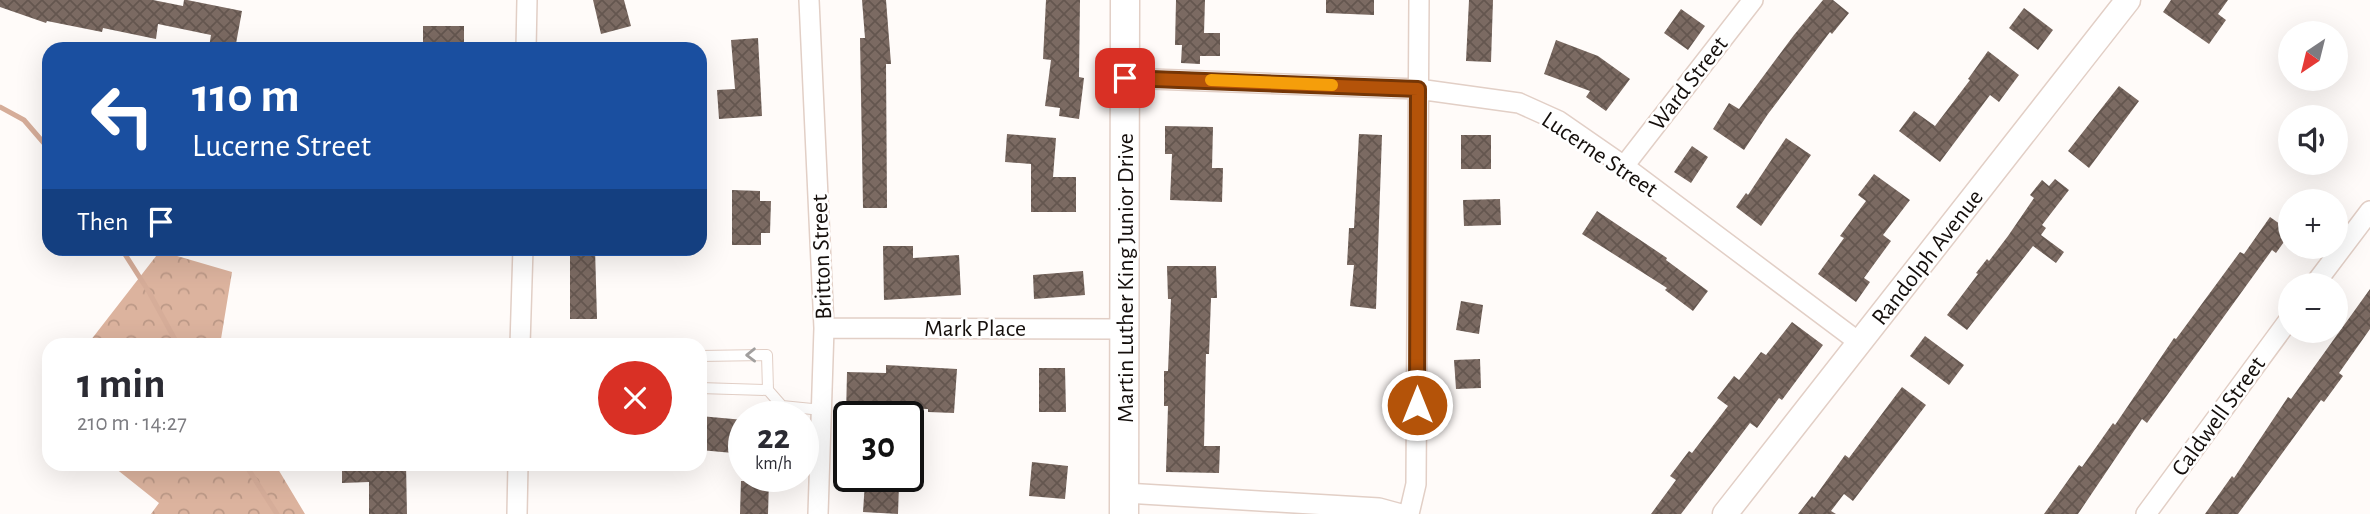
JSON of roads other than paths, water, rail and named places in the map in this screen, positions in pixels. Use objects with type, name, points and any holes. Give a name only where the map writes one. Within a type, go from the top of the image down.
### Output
[{"type":"main road","name":"Martin Luther King Junior Drive","points":[[1125,0],[1125,504]]},
{"type":"street","points":[[526,42],[527,0]]},
{"type":"street","name":"Britton Street","points":[[809,0],[824,328],[818,514]]},
{"type":"street","points":[[1409,514],[1416,484],[1419,0]]},
{"type":"street","name":"Ward Street","points":[[1624,166],[1753,0]]},
{"type":"street","name":"Randolph Avenue","points":[[1725,514],[2129,0]]},
{"type":"street","name":"Lucerne Street","points":[[1125,78],[1418,89],[1519,103],[1559,121],[1624,166],[1860,343]]},
{"type":"street","points":[[2326,273],[2363,231],[2370,211]]},
{"type":"street","points":[[520,338],[523,256]]},
{"type":"street","name":"Mark Place","points":[[824,328],[1125,329]]},
{"type":"street","name":"Caldwell Street","points":[[2146,514],[2278,335]]},
{"type":"street","points":[[517,514],[518,471]]},
{"type":"street","points":[[1125,504],[1379,508],[1401,514]]},
{"type":"lane","points":[[707,356],[767,355],[768,390],[782,406],[822,410]]},
{"type":"lane","points":[[707,388],[768,390]]},
{"type":"waterway","points":[[0,107],[24,120],[42,141]]},
{"type":"waterway","points":[[126,256],[174,338]]},
{"type":"waterway","points":[[249,471],[277,514]]}]
